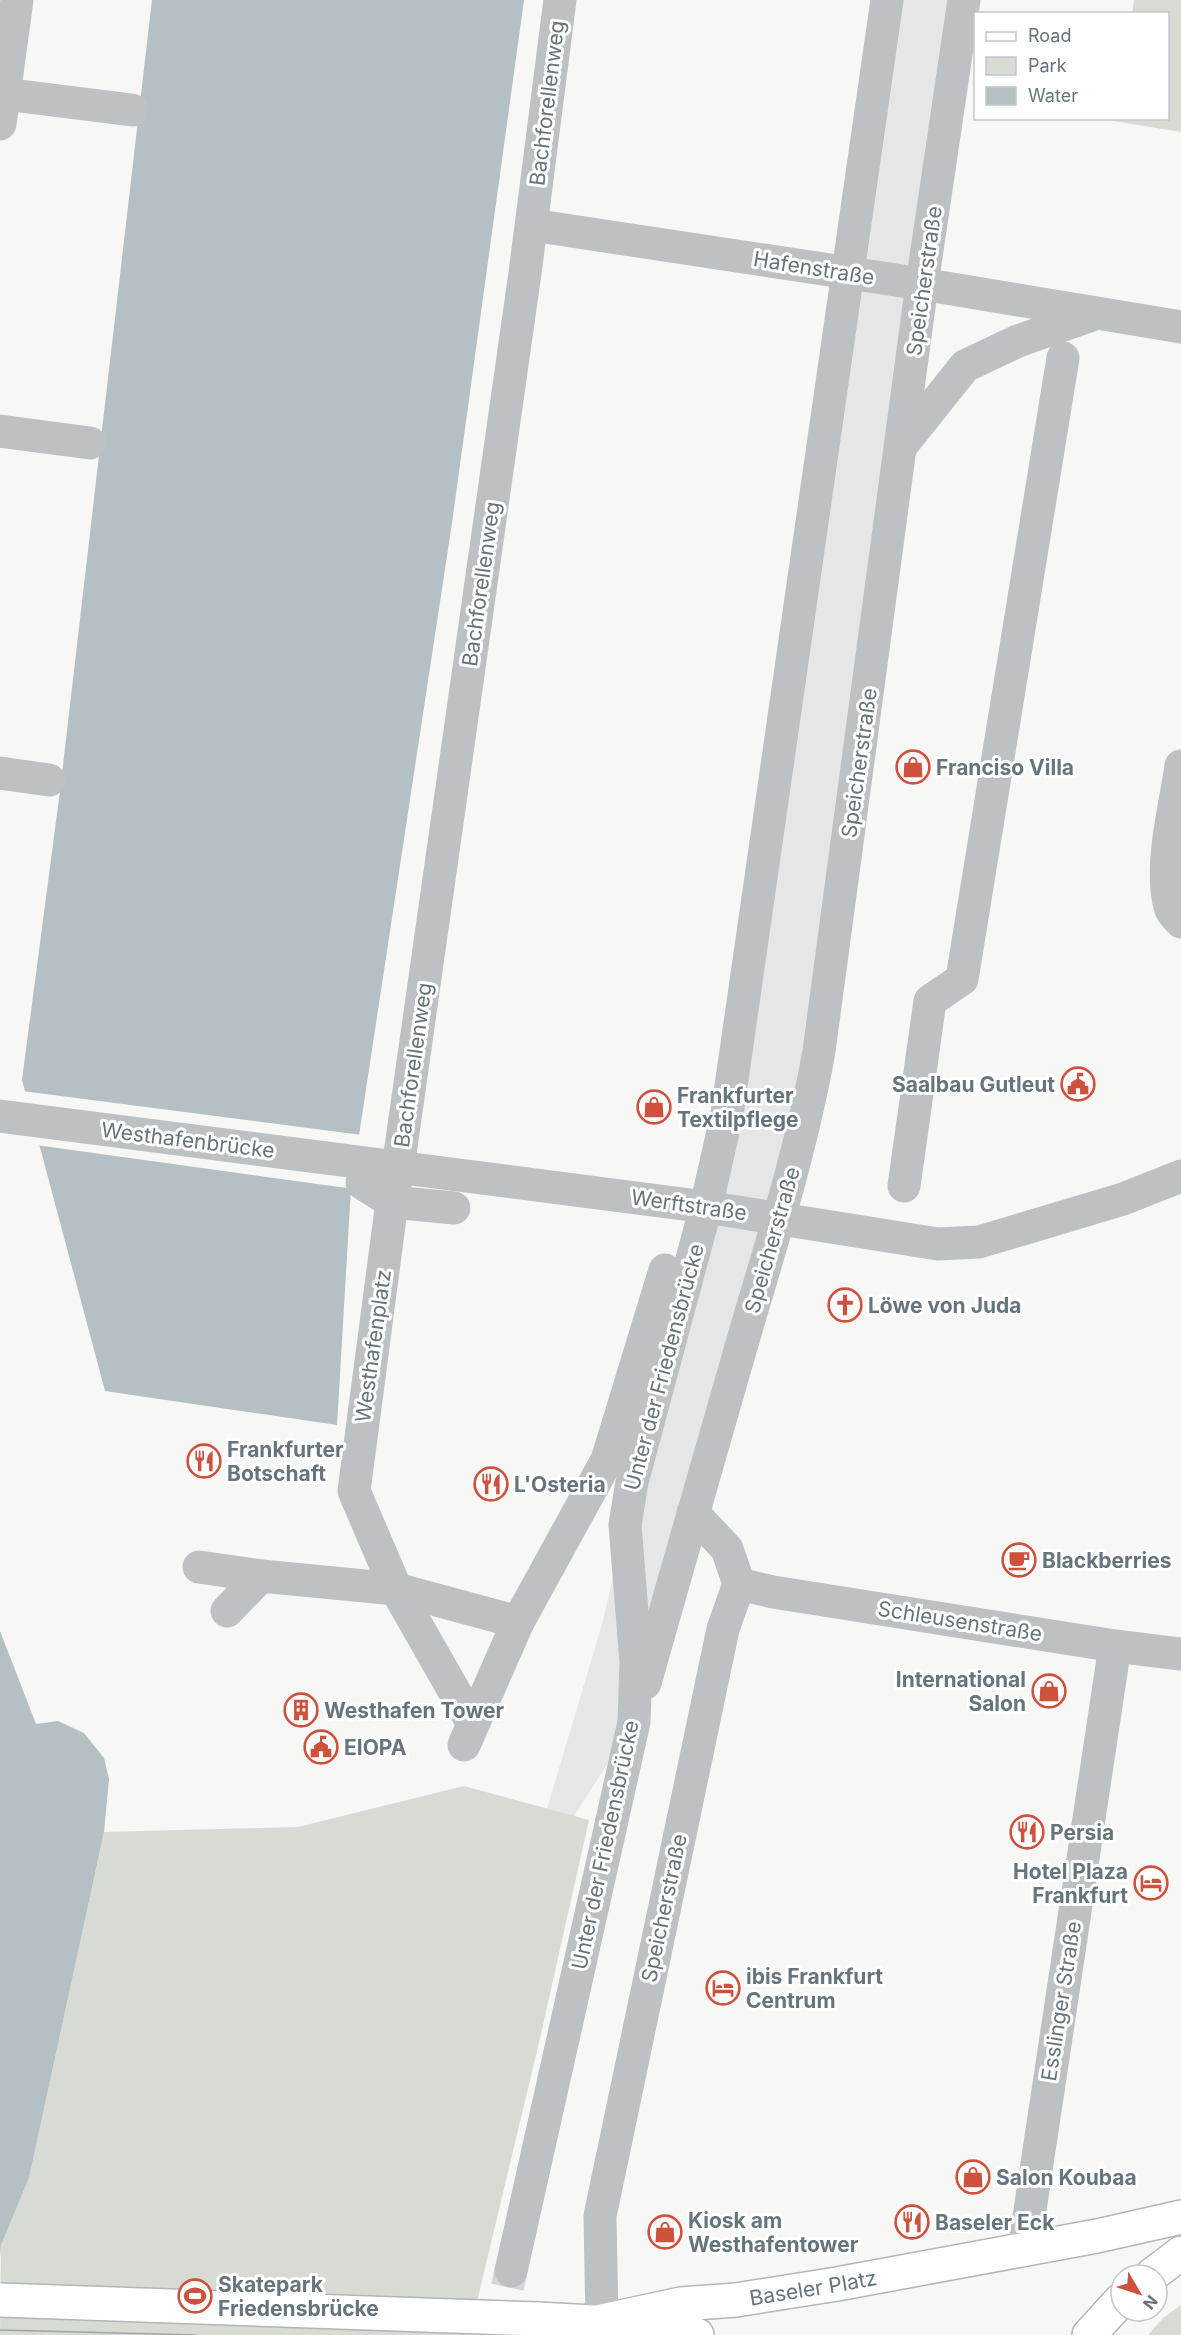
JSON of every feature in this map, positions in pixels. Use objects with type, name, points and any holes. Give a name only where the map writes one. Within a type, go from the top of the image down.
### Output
[{"type":"main road","name":"Baseler Platz","points":[[602,2321],[681,2304],[765,2296],[1024,2250],[1181,2217]]},
{"type":"main road","points":[[1168,2263],[1181,2253]]},
{"type":"main road","name":"Baseler Platz","points":[[0,2300],[602,2321],[646,2325],[697,2335]]},
{"type":"main road","points":[[1089,2335],[1109,2313]]},
{"type":"street","points":[[17,0],[2,109],[132,110]]},
{"type":"street","name":"Bachforellenweg","points":[[398,1168],[532,225],[560,0]]},
{"type":"street","points":[[706,1207],[728,1102],[887,0]]},
{"type":"street","name":"Speicherstraße","points":[[634,1722],[780,1220],[809,1112],[902,445],[922,284],[964,0]]},
{"type":"street","name":"Hafenstraße","points":[[532,225],[922,284],[1181,327]]},
{"type":"street","name":"Hafenstraße","points":[[902,445],[965,366],[1018,341],[1095,314]]},
{"type":"street","points":[[904,1186],[930,1001],[962,979],[1063,358]]},
{"type":"street","points":[[0,431],[90,443]]},
{"type":"street","points":[[1181,766],[1167,855],[1170,909],[1181,922]]},
{"type":"street","points":[[0,773],[49,780]]},
{"type":"street","name":"Westhafenbrücke","points":[[5,1117],[364,1173]]},
{"type":"street","name":"Werftstraße","points":[[364,1173],[398,1168],[706,1207],[938,1244],[979,1242],[1123,1199],[1181,1176]]},
{"type":"street","name":"Westhafenplatz","points":[[398,1168],[354,1491],[396,1589],[468,1735]]},
{"type":"street","points":[[364,1173],[392,1202],[454,1208]]},
{"type":"street","name":"Unter der Friedensbrücke","points":[[511,2271],[634,1722],[636,1662],[625,1526],[632,1482],[706,1207]]},
{"type":"street","name":"Unter der Friedensbrücke","points":[[468,1735],[518,1622],[607,1460],[665,1270]]},
{"type":"street","points":[[693,1513],[728,1550],[739,1584]]},
{"type":"street","points":[[199,1567],[261,1576],[396,1589],[518,1622]]},
{"type":"street","points":[[226,1611],[261,1576]]},
{"type":"street","name":"Speicherstraße","points":[[602,2321],[600,2216],[723,1629],[739,1584]]},
{"type":"street","name":"Schleusenstraße","points":[[739,1584],[773,1592],[1115,1646],[1181,1654]]},
{"type":"street","name":"Esslinger Straße","points":[[1024,2250],[1115,1646]]},
{"type":"shaded area","points":[[887,0],[964,0],[819,1051],[634,1722],[574,1816],[417,2335],[479,2037],[603,1621],[625,1525],[706,1207]]},
{"type":"green space","points":[[1134,0],[1181,0],[1181,132],[1114,121],[1169,120],[1169,12],[1132,12]]},
{"type":"green space","points":[[464,1786],[589,1820],[541,2034],[469,2335],[0,2335],[1,2245],[29,2178],[104,1832],[298,1827]]},
{"type":"green space","points":[[1181,2305],[1181,2335],[1148,2335],[1159,2323],[1169,2323],[1169,2314]]},
{"type":"water","points":[[152,0],[524,0],[452,523],[351,1188],[337,1425],[105,1391],[22,1080],[60,791]]},
{"type":"water","points":[[0,1631],[36,1724],[58,1721],[84,1733],[104,1758],[109,1779],[104,1832],[29,2178],[1,2245],[0,2258]]},
{"type":"pier","points":[[22,1091],[362,1135],[354,1189],[36,1145]]},
{"type":"tunnel","points":[[497,2335],[511,2271]]},
{"type":"tram line","points":[[0,2330],[196,2335]]},
{"type":"place","name":"Franciso Villa","points":[[913,767]]},
{"type":"place","name":"Saalbau Gutleut","points":[[1078,1084]]},
{"type":"place","name":"Frankfurter Textilpflege","points":[[654,1107]]},
{"type":"place","name":"Löwe von Juda","points":[[845,1305]]},
{"type":"place","name":"Frankfurter Botschaft","points":[[204,1461]]},
{"type":"place","name":"L'Osteria","points":[[491,1484]]},
{"type":"place","name":"Blackberries","points":[[1019,1560]]},
{"type":"place","name":"International Salon","points":[[1049,1691]]},
{"type":"place","name":"Westhafen Tower","points":[[301,1710]]},
{"type":"place","name":"EIOPA","points":[[321,1747]]},
{"type":"place","name":"Persia","points":[[1027,1832]]},
{"type":"place","name":"Hotel Plaza Frankfurt","points":[[1151,1883]]},
{"type":"place","name":"ibis Frankfurt Centrum","points":[[723,1988]]},
{"type":"place","name":"Salon Koubaa","points":[[973,2177]]},
{"type":"place","name":"Baseler Eck","points":[[912,2222]]},
{"type":"place","name":"Kiosk am Westhafentower","points":[[665,2232]]},
{"type":"place","name":"Skatepark Friedensbrücke","points":[[195,2296]]}]
